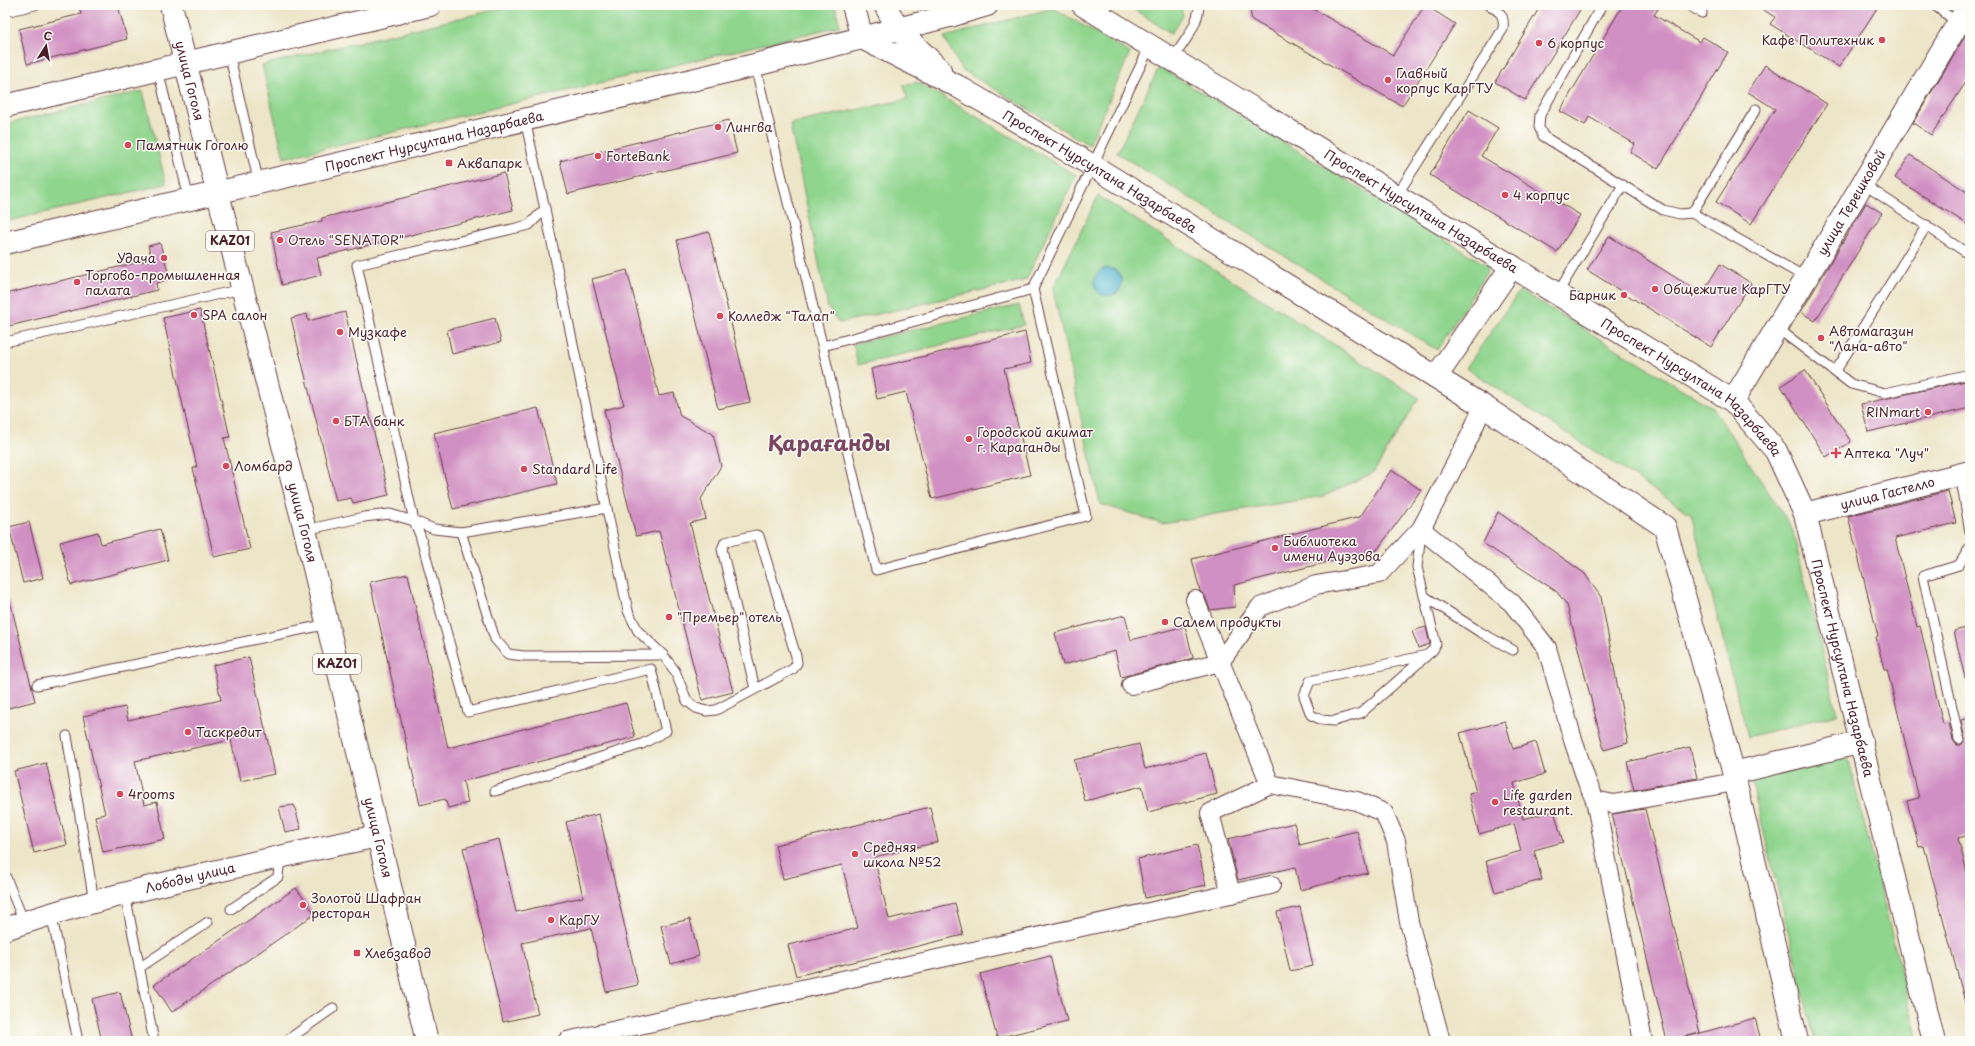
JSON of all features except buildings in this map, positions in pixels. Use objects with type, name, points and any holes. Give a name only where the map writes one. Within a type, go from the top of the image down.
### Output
[{"type":"main road","name":"улица Гоголя","points":[[171,5],[184,63],[305,530],[428,1041]]},
{"type":"main road","points":[[5,105],[430,5]]},
{"type":"main road","points":[[853,5],[862,38],[987,5]]},
{"type":"main road","name":"Проспект Нурсултана Назарбаева","points":[[885,5],[898,29],[957,86]]},
{"type":"main road","points":[[891,5],[903,12],[920,17],[953,15]]},
{"type":"main road","name":"Проспект Нурсултана Назарбаева","points":[[1083,5],[1733,401],[1776,451],[1805,514],[1934,1041]]},
{"type":"main road","name":"улица Терешковой","points":[[1733,401],[1805,277],[1963,14]]},
{"type":"main road","name":"Проспект Нурсултана Назарбаева","points":[[5,243],[218,194],[862,38],[957,86],[1093,166],[1482,406],[1665,527],[1734,778],[1797,1041]]},
{"type":"main road","points":[[1436,377],[1512,266]]},
{"type":"main road","name":"улица Гастелло","points":[[1805,514],[1965,473]]},
{"type":"main road","points":[[1734,778],[1862,742]]},
{"type":"main road","name":"Лободы улица","points":[[14,926],[51,913],[125,894],[281,856],[378,836]]},
{"type":"street","points":[[1131,684],[1220,662],[1260,608],[1316,585],[1379,574],[1421,529],[1469,438],[1482,406]]},
{"type":"street","points":[[1421,529],[1512,603],[1547,648],[1573,740],[1587,782],[1595,800],[1643,1041]]},
{"type":"street","points":[[1195,600],[1270,784]]},
{"type":"street","points":[[1595,800],[1613,804],[1734,778]]},
{"type":"street","points":[[1231,894],[1210,813],[1270,784],[1357,801],[1384,813],[1396,841],[1409,922],[1441,1041]]},
{"type":"street","points":[[567,1041],[1271,885]]},
{"type":"lane","points":[[5,12],[35,5]]},
{"type":"lane","points":[[1172,59],[1185,41],[1199,12],[1199,5]]},
{"type":"lane","points":[[1397,196],[1502,29],[1504,20],[1501,12],[1489,5]]},
{"type":"lane","points":[[1602,5],[1540,115],[1540,127],[1543,136],[1663,210],[1680,214],[1692,213],[1805,277]]},
{"type":"lane","points":[[1688,5],[1702,13]]},
{"type":"lane","points":[[1934,5],[1963,14]]},
{"type":"lane","points":[[755,65],[876,570],[1086,516],[1033,290],[1150,45]]},
{"type":"lane","points":[[229,53],[259,184]]},
{"type":"lane","points":[[158,70],[190,200]]},
{"type":"lane","points":[[1692,213],[1756,109]]},
{"type":"lane","points":[[525,120],[545,209],[628,611],[638,631],[663,655],[675,671],[687,701],[696,708],[706,711],[716,710],[793,669],[797,663],[796,652],[762,540],[756,535],[725,542],[722,549],[755,689]]},
{"type":"lane","points":[[1862,183],[1970,255]]},
{"type":"lane","points":[[1557,294],[1623,186]]},
{"type":"lane","points":[[495,791],[642,744],[666,731],[651,669],[468,712],[420,535],[414,521],[357,265],[529,225],[545,209]]},
{"type":"lane","points":[[1835,372],[1927,226]]},
{"type":"lane","points":[[5,342],[242,289]]},
{"type":"lane","points":[[822,346],[1033,290]]},
{"type":"lane","points":[[1776,327],[1851,384],[1885,393],[1970,374]]},
{"type":"lane","points":[[1965,473],[1970,532]]},
{"type":"lane","points":[[305,530],[364,517],[390,514],[414,521],[434,530],[460,532],[606,508]]},
{"type":"lane","points":[[1421,529],[1417,567],[1436,644],[1433,650],[1361,713],[1334,721],[1322,720],[1311,715],[1304,696],[1310,681],[1427,655]]},
{"type":"lane","points":[[460,532],[495,639],[508,654],[524,656],[663,655]]},
{"type":"lane","points":[[1959,739],[1923,576],[1959,565],[1970,547]]},
{"type":"lane","points":[[1424,596],[1480,632],[1513,650]]},
{"type":"lane","points":[[37,685],[328,624]]},
{"type":"lane","points":[[66,736],[94,902]]},
{"type":"lane","points":[[231,909],[278,877],[281,856]]},
{"type":"lane","points":[[5,875],[14,926]]},
{"type":"lane","points":[[125,894],[154,1041]]},
{"type":"lane","points":[[51,913],[78,1041]]},
{"type":"lane","points":[[139,968],[208,922]]},
{"type":"lane","points":[[286,1041],[333,1008]]},
{"type":"green space","points":[[515,5],[835,5],[840,26],[284,158],[262,65]]},
{"type":"green space","points":[[1127,5],[1180,5],[1183,16],[1171,33]]},
{"type":"green space","points":[[1053,8],[1130,53],[1089,145],[961,69],[944,37]]},
{"type":"green space","points":[[1159,67],[1490,267],[1437,350],[1117,153]]},
{"type":"green space","points":[[917,82],[1076,175],[1026,280],[839,323],[828,308],[790,124],[907,99],[904,85]]},
{"type":"green space","points":[[143,91],[166,184],[5,222],[5,124]]},
{"type":"green space","points":[[1098,196],[1419,398],[1374,472],[1324,496],[1162,523],[1100,504],[1053,289]]},
{"type":"green space","points":[[1520,290],[1713,408],[1792,528],[1837,714],[1748,737],[1691,514],[1466,368]]},
{"type":"green space","points":[[1019,305],[1024,325],[858,365],[853,344]]},
{"type":"green space","points":[[1848,757],[1918,1041],[1815,1041],[1751,780]]},
{"type":"water","points":[[1108,268],[1118,272],[1122,282],[1118,292],[1108,296],[1098,292],[1094,282],[1098,272]]},
{"type":"place","name":"Кафе Политехник","points":[[1882,40]]},
{"type":"place","name":"6 корпус","points":[[1539,43]]},
{"type":"place","name":"Главный корпус КарГТУ","points":[[1388,80]]},
{"type":"place","name":"Лингва","points":[[718,127]]},
{"type":"place","name":"Памятник Гоголю","points":[[128,145]]},
{"type":"place","name":"ForteBank","points":[[598,156]]},
{"type":"place","name":"Аквапарк","points":[[449,163]]},
{"type":"place","name":"4 корпус","points":[[1505,195]]},
{"type":"place","name":"Отель \"SENATOR\"","points":[[280,240]]},
{"type":"place","name":"Удача","points":[[164,258]]},
{"type":"place","name":"Торгово-промышленная палата","points":[[77,282]]},
{"type":"place","name":"Общежитие КарГТУ","points":[[1655,289]]},
{"type":"place","name":"Барник","points":[[1624,295]]},
{"type":"place","name":"SPA салон","points":[[194,315]]},
{"type":"place","name":"Колледж \"Талап\"","points":[[720,316]]},
{"type":"place","name":"Музкафе","points":[[340,332]]},
{"type":"place","name":"Автомагазин \"Лана-авто\"","points":[[1821,338]]},
{"type":"place","name":"RINmart","points":[[1928,412]]},
{"type":"place","name":"БТА банк","points":[[336,421]]},
{"type":"place","name":"Городской акимат г. Караганды","points":[[969,439]]},
{"type":"place","name":"Аптека \"Луч\"","points":[[1836,453]]},
{"type":"place","name":"Ломбард","points":[[226,466]]},
{"type":"place","name":"Standard Life","points":[[524,469]]},
{"type":"place","name":"Библиотека имени Ауэзова","points":[[1275,548]]},
{"type":"place","name":"\"Премьер\" отель","points":[[669,617]]},
{"type":"place","name":"Салем продукты","points":[[1165,622]]},
{"type":"place","name":"Таскредит","points":[[188,732]]},
{"type":"place","name":"4rooms","points":[[120,794]]},
{"type":"place","name":"Life garden restaurant.","points":[[1495,802]]},
{"type":"place","name":"Средняя школа №52","points":[[855,854]]},
{"type":"place","name":"Золотой Шафран ресторан","points":[[303,905]]},
{"type":"place","name":"КарГУ","points":[[551,920]]},
{"type":"place","name":"Хлебзавод","points":[[357,953]]},
{"type":"district","name":"Қарағанды","points":[[829,444]]}]
